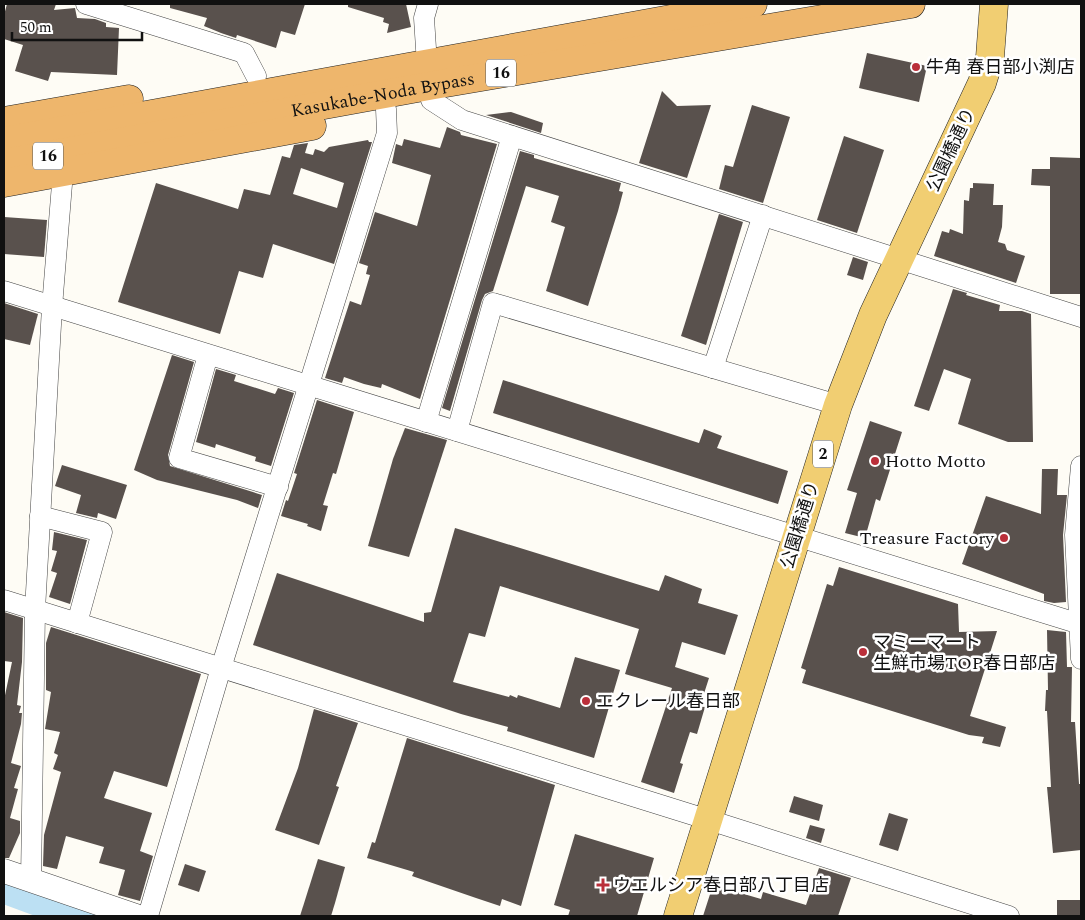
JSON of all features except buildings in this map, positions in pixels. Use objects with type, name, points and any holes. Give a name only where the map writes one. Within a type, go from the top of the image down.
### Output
[{"type":"highway","name":"Kasukabe-Noda Bypass","points":[[4,141],[752,4]]},
{"type":"highway","name":"Kasukabe-Noda Bypass","points":[[4,163],[640,49],[911,4]]},
{"type":"highway","name":"16","points":[[4,183],[266,136],[515,82],[640,49]]},
{"type":"highway","name":"16","points":[[4,121],[256,76],[418,65]]},
{"type":"main road","name":"公園橋通り","points":[[678,916],[838,405],[856,356],[982,82],[990,57],[994,4]]},
{"type":"street","points":[[86,4],[244,53],[256,76]]},
{"type":"street","points":[[418,65],[424,18],[428,4]]},
{"type":"street","points":[[431,100],[462,120],[1081,317]]},
{"type":"street","points":[[148,916],[221,668],[387,134],[386,109]]},
{"type":"street","points":[[426,422],[512,136]]},
{"type":"street","points":[[30,880],[34,610],[52,307],[63,172]]},
{"type":"street","points":[[713,368],[763,215]]},
{"type":"street","points":[[4,291],[1080,624]]},
{"type":"street","points":[[457,431],[493,303],[838,405]]},
{"type":"street","points":[[208,355],[179,458],[278,487]]},
{"type":"street","points":[[1081,466],[1075,535],[1081,659]]},
{"type":"street","points":[[40,516],[102,532],[77,623]]},
{"type":"street","points":[[4,600],[709,820],[1009,916]]},
{"type":"street","points":[[4,870],[136,916]]},
{"type":"waterway","points":[[4,888],[80,916]]},
{"type":"place","name":"牛角 春日部小渕店","points":[[916,67]]},
{"type":"place","name":"Hotto Motto","points":[[875,461]]},
{"type":"place","name":"Treasure Factory","points":[[1004,538]]},
{"type":"place","name":"マミーマート 生鮮市場TOP春日部店","points":[[863,652]]},
{"type":"place","name":"エクレール春日部","points":[[586,701]]},
{"type":"place","name":"ウエルシア春日部八丁目店","points":[[603,885]]}]
